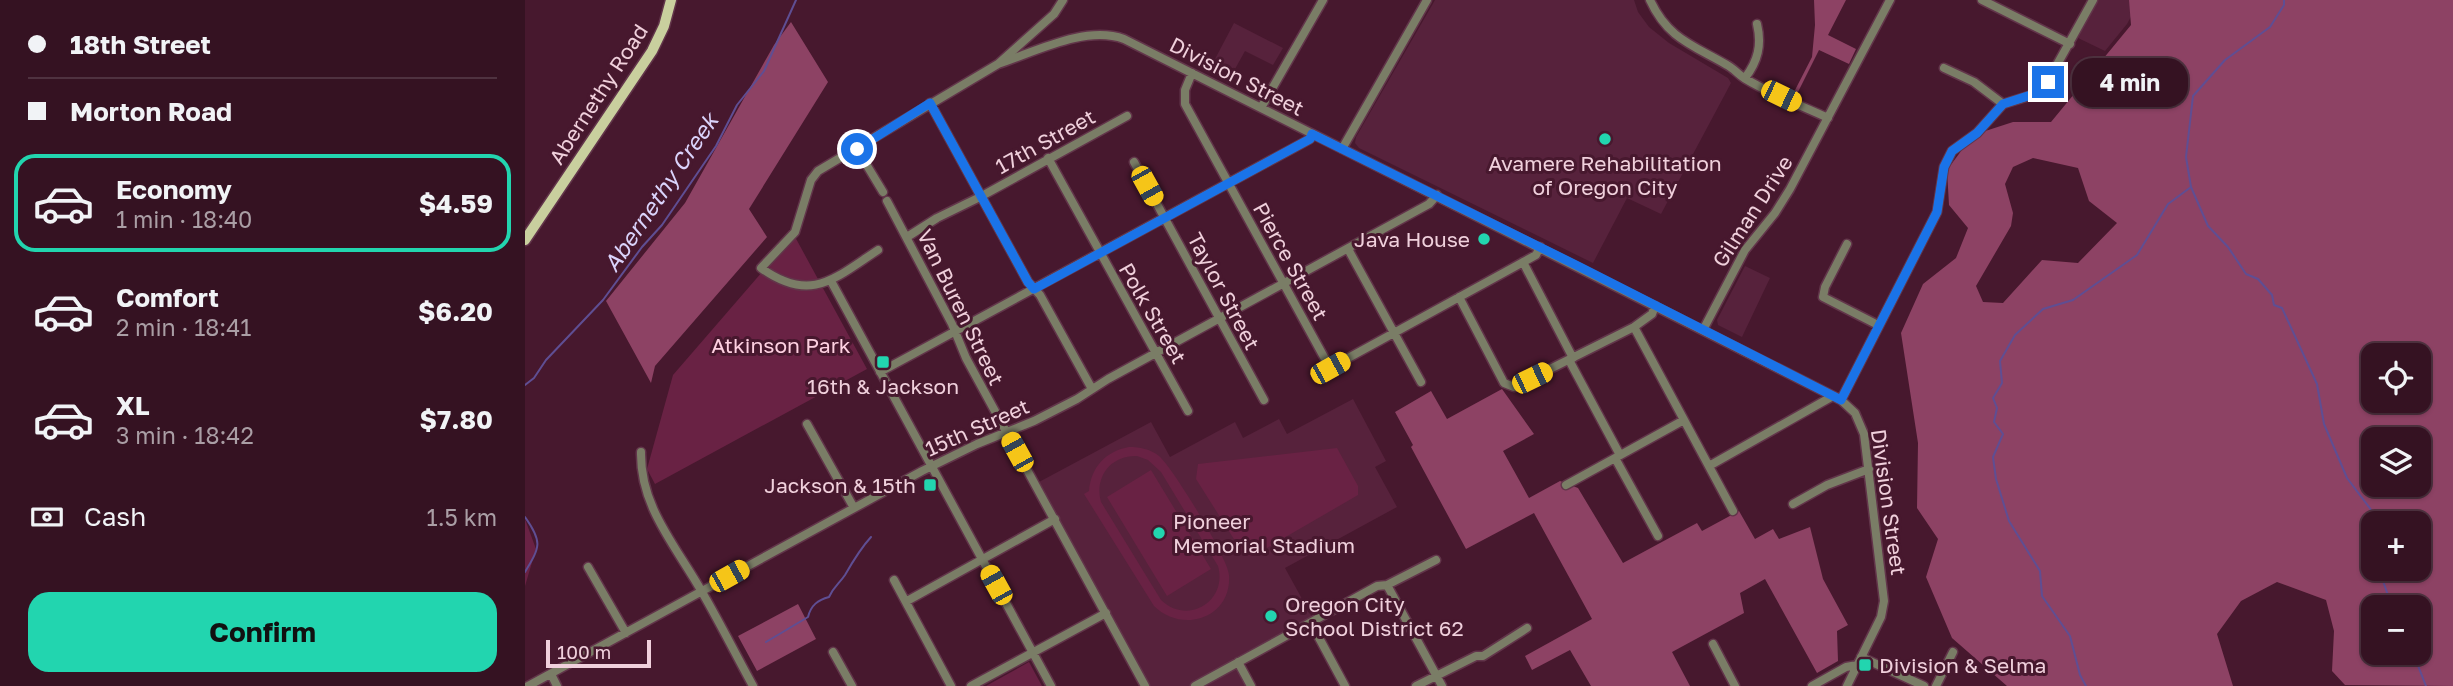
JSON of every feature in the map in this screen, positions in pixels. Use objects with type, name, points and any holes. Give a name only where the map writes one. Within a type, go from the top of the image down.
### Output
[{"type":"main road","name":"Abernethy Road","points":[[525,240],[652,51],[664,26],[671,0]]},
{"type":"street","points":[[998,64],[1057,11],[1063,0]]},
{"type":"street","points":[[1261,108],[1322,0]]},
{"type":"street","points":[[1342,149],[1427,0]]},
{"type":"street","points":[[1650,0],[1662,22],[1695,49],[1730,66],[1745,78],[1828,118]]},
{"type":"street","name":"Gilman Drive","points":[[1703,330],[1745,250],[1783,201],[1890,0]]},
{"type":"street","points":[[1982,0],[2070,44]]},
{"type":"street","points":[[1709,466],[1837,398],[1937,212],[1944,167],[1948,158],[1958,145],[1977,133],[2003,104],[2042,90],[2093,0]]},
{"type":"street","points":[[1745,78],[1758,54],[1760,39],[1757,24]]},
{"type":"street","name":"Division Street","points":[[1034,51],[1093,34],[1124,39],[1837,398],[1853,411],[1861,424],[1885,601],[1881,617],[1847,686]]},
{"type":"street","points":[[878,250],[831,281],[816,286],[784,282],[761,268],[797,228],[811,180],[818,171],[998,64],[1034,51],[1027,38]]},
{"type":"street","points":[[1944,68],[1974,82],[2003,104]]},
{"type":"street","name":"Pierce Street","points":[[1192,73],[1183,97],[1330,368],[1393,332]]},
{"type":"street","points":[[930,103],[1028,282],[1040,295],[1092,389]]},
{"type":"street","name":"17th Street","points":[[907,237],[937,218],[1127,116]]},
{"type":"street","points":[[880,372],[1310,139],[1312,134]]},
{"type":"street","points":[[857,149],[883,192]]},
{"type":"street","name":"Polk Street","points":[[1048,159],[1188,411]]},
{"type":"street","name":"Taylor Street","points":[[1135,162],[1264,400]]},
{"type":"street","name":"15th Street","points":[[528,686],[931,466],[1044,416],[1429,204],[1437,195]]},
{"type":"street","name":"Van Buren Street","points":[[887,201],[955,332],[965,358],[1145,686]]},
{"type":"street","points":[[1847,244],[1825,287],[1823,297],[1878,325]]},
{"type":"street","points":[[1393,332],[1524,262],[1536,255],[1540,247]]},
{"type":"street","points":[[1348,248],[1422,382]]},
{"type":"street","points":[[1524,262],[1657,536]]},
{"type":"street","points":[[831,281],[1051,686]]},
{"type":"street","points":[[1459,297],[1504,383],[1509,387],[1514,387],[1634,327],[1651,314],[1655,306]]},
{"type":"street","points":[[1634,327],[1733,511]]},
{"type":"street","points":[[1566,485],[1684,420]]},
{"type":"street","points":[[807,424],[854,508]]},
{"type":"street","points":[[641,452],[641,468],[651,507],[674,549],[702,591],[753,686]]},
{"type":"street","points":[[1793,504],[1827,485],[1869,469]]},
{"type":"street","points":[[907,601],[1055,519]]},
{"type":"street","points":[[1195,686],[1379,585],[1387,585],[1436,560]]},
{"type":"street","points":[[588,567],[626,633]]},
{"type":"street","points":[[894,580],[951,686]]},
{"type":"street","points":[[1387,585],[1443,686]]},
{"type":"street","points":[[971,686],[1106,613]]},
{"type":"street","points":[[1311,623],[1345,686]]},
{"type":"street","points":[[1416,686],[1476,656],[1483,656],[1527,628]]},
{"type":"street","points":[[1713,645],[1735,686]]},
{"type":"street","points":[[833,652],[852,686]]},
{"type":"street","points":[[1936,686],[1953,652]]},
{"type":"street","points":[[1812,686],[1859,661],[1924,686]]},
{"type":"street","points":[[1238,662],[1251,686]]},
{"type":"street","points":[[551,674],[557,686]]},
{"type":"shaded area","points":[[1435,0],[1634,0],[1638,12],[1649,27],[1669,43],[1728,78],[1731,83],[1661,214],[1627,198],[1593,263],[1359,148],[1355,143],[1356,137]]},
{"type":"shaded area","points":[[1814,0],[1846,0],[1828,35],[1856,49],[1849,64],[1819,50],[1796,96],[1793,94],[1812,57]]},
{"type":"shaded area","points":[[2098,0],[2140,0],[2127,24],[2105,51],[2078,38]]},
{"type":"shaded area","points":[[2129,0],[2453,0],[2453,686],[2345,685],[2332,671],[2334,631],[2326,600],[2277,582],[2241,601],[2217,634],[2233,686],[2007,686],[1952,638],[1926,577],[1938,539],[1917,508],[1918,443],[1901,333],[1923,284],[1956,258],[1968,228],[1949,205],[1947,170],[1973,135],[2013,122],[2051,122],[2131,25]],"holes":[[[2033,158],[2078,168],[2089,201],[2117,223],[2078,263],[2042,260],[2003,303],[1983,302],[1976,286],[2011,226],[2013,213],[2005,184],[2013,167]]]},
{"type":"shaded area","points":[[791,22],[828,82],[749,209],[767,237],[655,366],[651,383],[606,301],[685,203],[774,45]]},
{"type":"shaded area","points":[[1234,23],[1283,48],[1273,65],[1245,51],[1235,69],[1221,65],[1221,62],[1215,59]]},
{"type":"shaded area","points":[[1745,266],[1770,278],[1742,337],[1718,325],[1717,320]]},
{"type":"shaded area","points":[[1502,389],[1534,434],[1503,451],[1529,498],[1560,481],[1578,488],[1623,563],[1697,523],[1702,531],[1739,511],[1755,539],[1773,529],[1779,539],[1810,527],[1823,579],[1848,625],[1837,631],[1838,661],[1817,673],[1765,579],[1740,593],[1744,613],[1672,652],[1690,686],[1591,686],[1570,650],[1532,670],[1525,656],[1592,619],[1534,513],[1466,549],[1395,412],[1431,391],[1447,419]]},
{"type":"shaded area","points":[[1353,399],[1386,461],[1375,467],[1397,507],[1285,568],[1312,617],[1233,659],[1247,686],[1149,686],[1039,482],[1151,422],[1170,457],[1235,422],[1243,438],[1279,419],[1287,434]]},
{"type":"shaded area","points":[[798,604],[816,639],[757,671],[738,636]]},
{"type":"green space","name":"Atkinson Park","points":[[794,235],[867,369],[655,484],[647,469],[673,375]]},
{"type":"green space","points":[[1141,448],[1159,456],[1187,494],[1220,551],[1229,575],[1228,590],[1214,611],[1203,617],[1178,619],[1154,606],[1084,494],[1089,491],[1090,482],[1101,461],[1121,449]],"holes":[[[1137,456],[1148,460],[1161,472],[1218,566],[1220,579],[1217,590],[1203,606],[1194,610],[1183,611],[1161,600],[1101,502],[1099,493],[1102,476],[1112,464],[1128,457]]]},
{"type":"green space","points":[[1337,448],[1358,486],[1358,495],[1253,556],[1244,555],[1196,479],[1198,464]]},
{"type":"green space","points":[[1151,470],[1211,569],[1167,596],[1107,497]]},
{"type":"green space","points":[[525,519],[536,549],[525,586]]},
{"type":"green space","points":[[1029,662],[1042,686],[986,686]]},
{"type":"waterway","name":"Abernethy Creek","points":[[525,385],[603,300],[642,247],[662,225],[716,146],[737,105],[764,71],[796,0]]},
{"type":"waterway","points":[[2284,0],[2284,5],[2270,27],[2225,60],[2193,96],[2186,157],[2191,187],[2208,226],[2228,247],[2246,274],[2258,279],[2272,295],[2274,305],[2282,308],[2317,384],[2324,424],[2347,478],[2372,511]]},
{"type":"waterway","points":[[2086,686],[2080,675],[2070,636],[2042,596],[2040,571],[2009,521],[1996,479],[1993,457],[2003,434],[1994,422],[1997,408],[1993,398],[2002,383],[2000,361],[2015,335],[2043,309],[2073,300],[2137,255],[2168,204],[2191,187]]},
{"type":"waterway","name":"Abernethy Creek","points":[[525,517],[537,539],[534,556],[525,572]]},
{"type":"waterway","points":[[766,642],[808,617],[815,604],[829,597],[871,537]]},
{"type":"waterway","points":[[2383,581],[2388,595]]},
{"type":"waterway","points":[[2418,665],[2426,686]]},
{"type":"place","name":"Avamere Rehabilitation of Oregon City","points":[[1605,139]]},
{"type":"place","name":"Java House","points":[[1484,239]]},
{"type":"place","name":"16th & Jackson","points":[[883,362]]},
{"type":"place","name":"Jackson & 15th","points":[[930,485]]},
{"type":"place","name":"Pioneer Memorial Stadium","points":[[1159,533]]},
{"type":"place","name":"Oregon City School District 62","points":[[1271,616]]},
{"type":"place","name":"Division & Selma","points":[[1865,665]]},
{"type":"route","points":[[857,149],[930,103],[980,197],[1034,289],[1310,139],[1312,134],[1841,400],[1937,212],[1944,167],[1952,151],[1977,133],[2003,104],[2037,93],[2048,82]]}]
